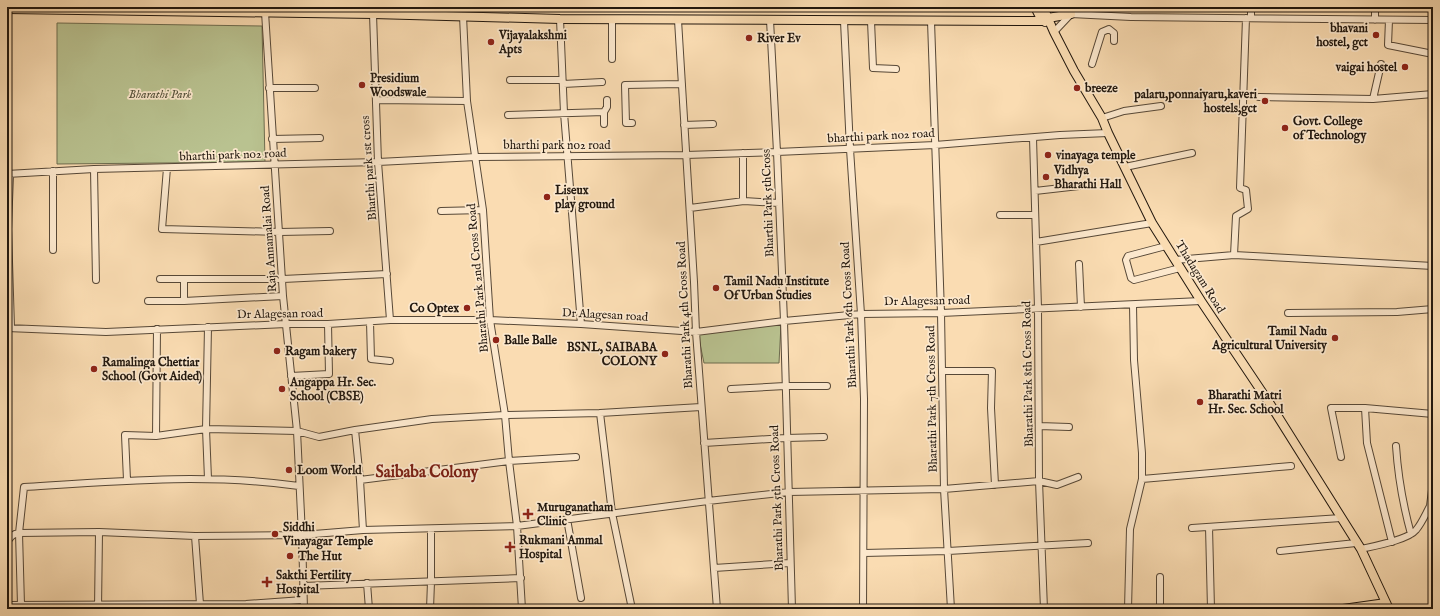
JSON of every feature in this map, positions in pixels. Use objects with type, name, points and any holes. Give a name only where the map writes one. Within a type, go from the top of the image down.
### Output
[{"type":"main road","name":"Thadagam Road","points":[[1035,7],[1046,19],[1054,32],[1074,71],[1102,118],[1152,223],[1201,301],[1270,404],[1359,546],[1387,606]]},
{"type":"main road","name":"Thadagam Road","points":[[1043,7],[1046,19]]},
{"type":"main road","points":[[7,9],[265,12],[560,19],[844,21],[1046,19],[1071,14]]},
{"type":"main road","points":[[1343,609],[1387,606]]},
{"type":"street","points":[[1234,255],[1236,216],[1248,209],[1246,190],[1240,188],[1248,18],[1251,7]]},
{"type":"street","points":[[1375,7],[1375,20]]},
{"type":"street","name":"Raja Annamalai Road","points":[[265,12],[283,296],[297,431],[304,609]]},
{"type":"street","name":"Bharthi park 1st cross","points":[[373,14],[378,162],[390,320]]},
{"type":"street","points":[[1054,32],[1071,14],[1110,16],[1433,20]]},
{"type":"street","name":"Bharathi Park 2nd Cross Road","points":[[463,16],[467,101],[483,210],[490,320],[505,415],[517,526],[522,609]]},
{"type":"street","points":[[1109,29],[1110,16]]},
{"type":"street","points":[[560,19],[564,113],[581,324]]},
{"type":"street","points":[[612,19],[612,58]]},
{"type":"street","name":"Bharathi Park 4th Cross Road","points":[[678,20],[696,332],[717,609]]},
{"type":"street","name":"Bharthi Park 5thCross","points":[[770,20],[784,321],[785,386]]},
{"type":"street","points":[[1389,20],[1388,45],[1433,54]]},
{"type":"street","name":"Bharathi Park 6th Cross Road","points":[[844,21],[850,148],[861,314],[864,399],[863,609]]},
{"type":"street","points":[[871,21],[873,68],[896,69]]},
{"type":"street","name":"Bharathi Park 7th Cross Road","points":[[931,21],[941,312],[944,489],[951,609]]},
{"type":"street","points":[[1109,29],[1114,33],[1114,41]]},
{"type":"street","points":[[1092,64],[1102,32],[1109,29]]},
{"type":"street","points":[[1374,99],[1382,64]]},
{"type":"street","points":[[510,80],[602,82]]},
{"type":"street","points":[[632,123],[626,124],[625,84],[682,84]]},
{"type":"street","points":[[269,88],[315,88]]},
{"type":"street","points":[[1259,97],[1374,99],[1433,94]]},
{"type":"street","points":[[376,100],[467,101]]},
{"type":"street","points":[[604,124],[604,112],[607,107],[607,100]]},
{"type":"street","points":[[1102,118],[1124,111],[1161,106]]},
{"type":"street","points":[[508,115],[604,112]]},
{"type":"street","points":[[684,125],[713,124]]},
{"type":"street","name":"bharthi park no2 road","points":[[8,174],[94,169],[378,162],[476,157],[777,152],[1108,133]]},
{"type":"street","points":[[272,139],[320,138]]},
{"type":"street","name":"Bharathi Park 8th Cross Road","points":[[1033,138],[1044,609]]},
{"type":"street","points":[[743,153],[743,201]]},
{"type":"street","points":[[1125,167],[1192,153]]},
{"type":"street","points":[[167,168],[162,229],[280,232],[330,231]]},
{"type":"street","points":[[94,169],[96,280]]},
{"type":"street","points":[[53,171],[53,250]]},
{"type":"street","points":[[8,174],[9,328]]},
{"type":"street","points":[[1035,191],[1079,186]]},
{"type":"street","points":[[690,208],[743,201],[779,203]]},
{"type":"street","points":[[441,211],[483,210]]},
{"type":"street","points":[[1000,215],[1035,215]]},
{"type":"street","points":[[1036,242],[1152,223]]},
{"type":"street","points":[[1166,246],[1128,256],[1126,260],[1131,278],[1134,280],[1180,268]]},
{"type":"street","points":[[1175,260],[1234,255],[1433,266]]},
{"type":"street","points":[[1079,264],[1081,307]]},
{"type":"street","points":[[160,279],[283,279],[387,274]]},
{"type":"street","points":[[184,279],[184,301]]},
{"type":"street","points":[[148,301],[184,301],[283,296]]},
{"type":"street","name":"Dr Alagesan road","points":[[9,328],[106,332],[286,324],[328,324],[390,320],[490,320],[581,324],[696,332],[784,321],[861,314],[1081,307],[1201,301]]},
{"type":"street","points":[[1128,609],[1130,529],[1142,479],[1142,453],[1134,360],[1133,305]]},
{"type":"street","points":[[1288,313],[1397,312],[1433,309]]},
{"type":"street","points":[[370,322],[370,359],[390,361]]},
{"type":"street","points":[[291,376],[329,374],[328,324]]},
{"type":"street","points":[[208,327],[206,429],[208,480]]},
{"type":"street","points":[[156,436],[157,329]]},
{"type":"street","points":[[942,371],[992,371],[991,408],[995,486]]},
{"type":"street","name":"Bharathi Park 5th Cross Road","points":[[785,386],[792,609]]},
{"type":"street","points":[[731,388],[827,386]]},
{"type":"street","points":[[127,480],[126,435],[156,436],[206,429],[297,431],[318,437],[432,419],[505,415],[600,413],[701,407]]},
{"type":"street","points":[[1341,457],[1331,408],[1365,408],[1433,414]]},
{"type":"street","points":[[1365,408],[1367,443],[1392,542]]},
{"type":"street","points":[[600,413],[612,513],[632,609]]},
{"type":"street","points":[[1039,426],[1069,427]]},
{"type":"street","points":[[355,430],[363,530]]},
{"type":"street","points":[[704,443],[824,437]]},
{"type":"street","points":[[1396,446],[1400,482],[1410,534]]},
{"type":"street","points":[[360,480],[509,461],[576,457]]},
{"type":"street","points":[[1142,479],[1291,466]]},
{"type":"street","points":[[7,542],[14,534],[19,533],[99,532],[195,536],[302,535],[363,530],[517,526],[789,492],[864,492],[944,489],[995,486],[1040,481],[1057,485],[1078,477]]},
{"type":"street","points":[[21,605],[19,533],[24,487],[127,480],[270,482],[299,486]]},
{"type":"street","points":[[1280,551],[1359,546],[1392,542],[1410,534],[1416,531],[1431,506],[1433,482]]},
{"type":"street","points":[[1192,528],[1341,518]]},
{"type":"street","points":[[567,519],[581,598]]},
{"type":"street","points":[[1209,527],[1210,609]]},
{"type":"street","points":[[430,609],[431,529]]},
{"type":"street","points":[[98,607],[99,532]]},
{"type":"street","points":[[195,536],[200,604]]},
{"type":"street","points":[[864,553],[948,551],[1088,543]]},
{"type":"street","points":[[714,568],[790,563]]},
{"type":"street","points":[[1160,577],[1160,609]]},
{"type":"street","points":[[303,586],[521,578]]},
{"type":"street","points":[[367,583],[369,609]]},
{"type":"street","points":[[7,605],[98,607],[174,606],[200,604],[246,604],[303,600]]},
{"type":"green space","name":"Bharathi Park","points":[[57,23],[262,26],[265,162],[57,164]]},
{"type":"green space","points":[[781,324],[779,363],[704,363],[698,334]]},
{"type":"place","name":"bhavani hostel, gct","points":[[1376,35]]},
{"type":"place","name":"River Ev","points":[[749,38]]},
{"type":"place","name":"Vijayalakshmi Apts","points":[[491,42]]},
{"type":"place","name":"vaigai hostel","points":[[1405,67]]},
{"type":"place","name":"Presidium Woodswale","points":[[362,85]]},
{"type":"place","name":"breeze","points":[[1077,88]]},
{"type":"place","name":"palaru,ponnaiyaru,kaveri hostels,gct","points":[[1265,101]]},
{"type":"place","name":"Govt. College of Technology","points":[[1285,128]]},
{"type":"place","name":"vinayaga temple","points":[[1048,155]]},
{"type":"place","name":"Vidhya Bharathi Hall","points":[[1046,177]]},
{"type":"place","name":"Liseux play ground","points":[[547,197]]},
{"type":"place","name":"Tamil Nadu Institute Of Urban Studies","points":[[716,288]]},
{"type":"place","name":"Co Optex","points":[[467,308]]},
{"type":"place","name":"Tamil Nadu Agricultural University","points":[[1335,338]]},
{"type":"place","name":"Balle Balle","points":[[496,340]]},
{"type":"place","name":"Ragam bakery","points":[[277,351]]},
{"type":"place","name":"BSNL, SAIBABA COLONY","points":[[665,354]]},
{"type":"place","name":"Ramalinga Chettiar School (Govt Aided)","points":[[94,369]]},
{"type":"place","name":"Angappa Hr. Sec. School (CBSE)","points":[[282,389]]},
{"type":"place","name":"Bharathi Matri Hr. Sec. School","points":[[1200,402]]},
{"type":"place","name":"Loom World","points":[[289,470]]},
{"type":"place","name":"Muruganatham Clinic","points":[[528,514]]},
{"type":"place","name":"Siddhi Vinayagar Temple","points":[[275,534]]},
{"type":"place","name":"Rukmani Ammal Hospital","points":[[510,547]]},
{"type":"place","name":"The Hut","points":[[290,556]]},
{"type":"place","name":"Sakthi Fertility Hospital","points":[[267,582]]},
{"type":"district","name":"Saibaba Colony","points":[[427,473]]}]
